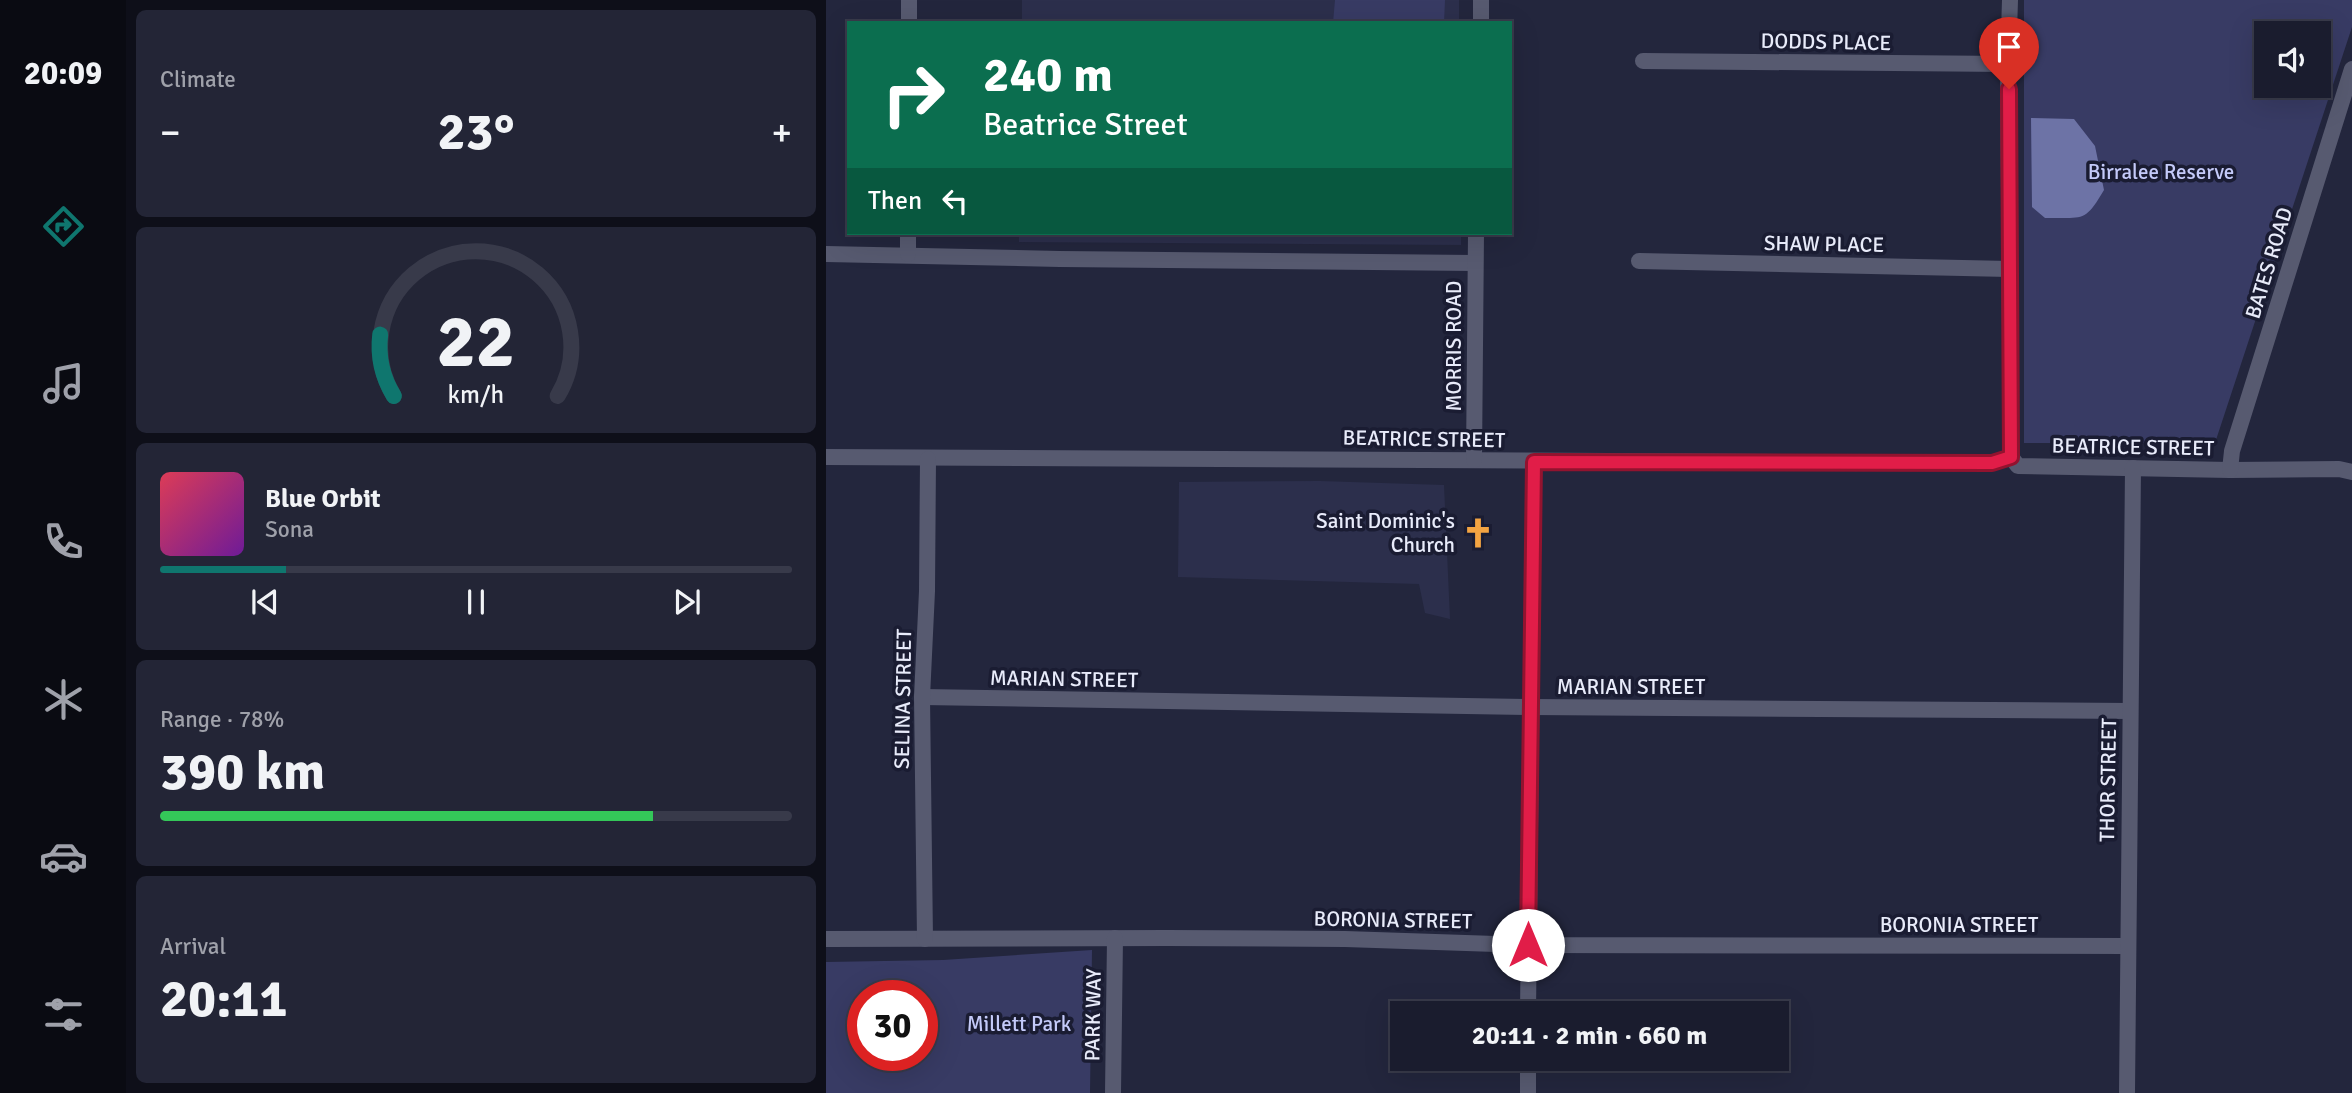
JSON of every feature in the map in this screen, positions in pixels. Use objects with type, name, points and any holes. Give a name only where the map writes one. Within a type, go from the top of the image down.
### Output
[{"type":"street","points":[[909,0],[909,21]]},
{"type":"street","points":[[1481,21],[1482,0]]},
{"type":"street","points":[[2010,0],[2008,64],[2011,457]]},
{"type":"street","name":"DODDS PLACE","points":[[1643,61],[2008,64]]},
{"type":"street","name":"BATES ROAD","points":[[2230,470],[2236,437],[2352,69]]},
{"type":"street","points":[[908,235],[908,254]]},
{"type":"street","name":"MORRIS ROAD","points":[[1474,460],[1476,235]]},
{"type":"street","points":[[826,254],[1475,263]]},
{"type":"street","name":"SHAW PLACE","points":[[1639,261],[2009,269]]},
{"type":"street","name":"BEATRICE STREET","points":[[826,457],[1992,463],[2011,457],[2018,466],[2339,469],[2352,472]]},
{"type":"street","name":"SELINA STREET","points":[[925,939],[922,697],[927,591],[928,459]]},
{"type":"street","points":[[1528,1001],[1534,462]]},
{"type":"street","name":"THOR STREET","points":[[2127,1093],[2133,468]]},
{"type":"street","name":"MARIAN STREET","points":[[922,697],[1530,707],[2130,711]]},
{"type":"street","name":"BORONIA STREET","points":[[826,939],[1345,939],[1528,945],[2127,946]]},
{"type":"street","name":"PARK WAY","points":[[1112,1093],[1115,939]]},
{"type":"street","points":[[1528,1071],[1528,1093]]},
{"type":"shaded area","points":[[1022,0],[1459,0],[1459,21],[1022,21]]},
{"type":"shaded area","points":[[2031,118],[2074,119],[2095,146],[2104,190],[2087,214],[2075,218],[2045,218],[2032,207]]},
{"type":"shaded area","points":[[1019,235],[1461,235],[1461,245],[1019,242]]},
{"type":"shaded area","points":[[1320,481],[1444,485],[1450,619],[1425,613],[1419,584],[1178,577],[1179,482]]},
{"type":"green space","points":[[1335,0],[1445,0],[1444,21],[1333,21]]},
{"type":"green space","name":"Birralee Reserve","points":[[2024,0],[2352,0],[2352,27],[2331,91],[2331,21],[2254,21],[2254,98],[2329,98],[2215,443],[2024,443]]},
{"type":"green space","name":"Millett Park","points":[[1092,950],[1090,1093],[826,1093],[826,962],[943,960]]},
{"type":"place","name":"Saint Dominic's Church","points":[[1478,533]]},
{"type":"route","points":[[1528,945],[1534,462],[1992,463],[2011,457],[2009,89]]}]
